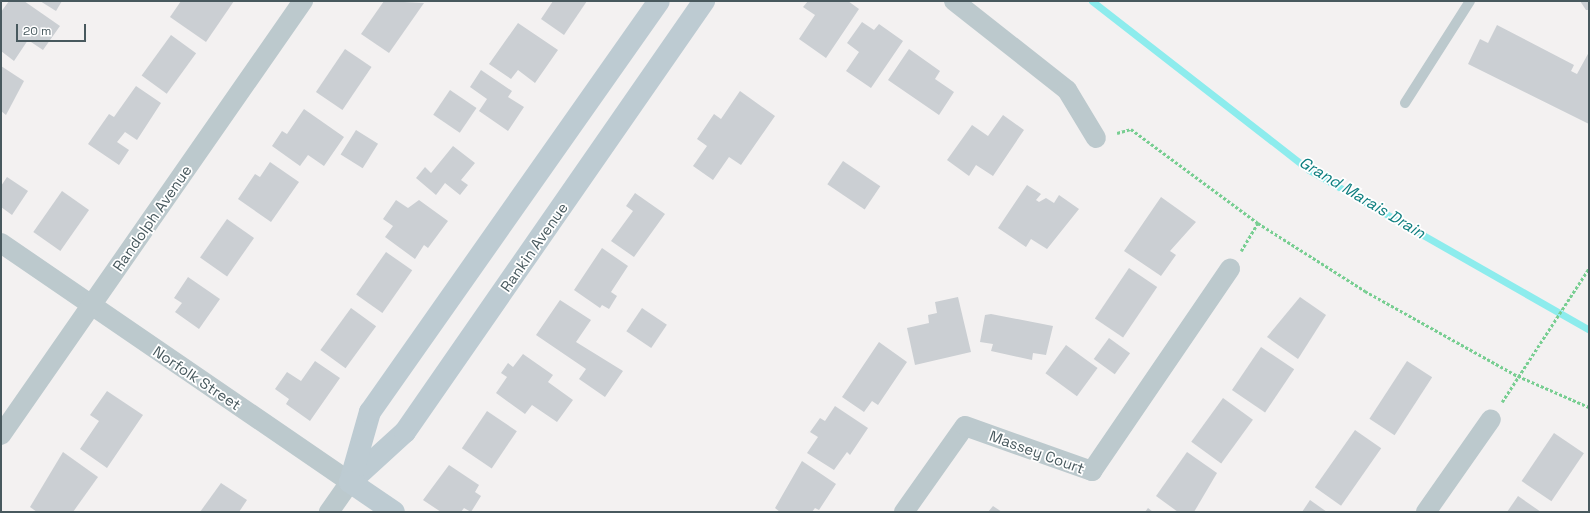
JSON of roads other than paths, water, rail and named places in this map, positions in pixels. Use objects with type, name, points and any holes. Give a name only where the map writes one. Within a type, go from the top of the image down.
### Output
[{"type":"street","name":"Randolph Avenue","points":[[1,435],[303,1]]},
{"type":"street","name":"Rankin Avenue","points":[[350,482],[370,412],[659,1]]},
{"type":"street","name":"Rankin Avenue","points":[[329,512],[350,482],[405,432],[704,1]]},
{"type":"street","points":[[954,1],[1067,90],[1096,138]]},
{"type":"street","name":"Norfolk Street","points":[[1,243],[394,512]]},
{"type":"street","name":"Massey Court","points":[[904,512],[965,426],[1092,471],[1230,269]]},
{"type":"street","points":[[1426,512],[1491,419]]},
{"type":"lane","points":[[1405,103],[1470,1]]},
{"type":"waterway","name":"Grand Marais Drain","points":[[1092,1],[1309,170],[1589,330]]}]
